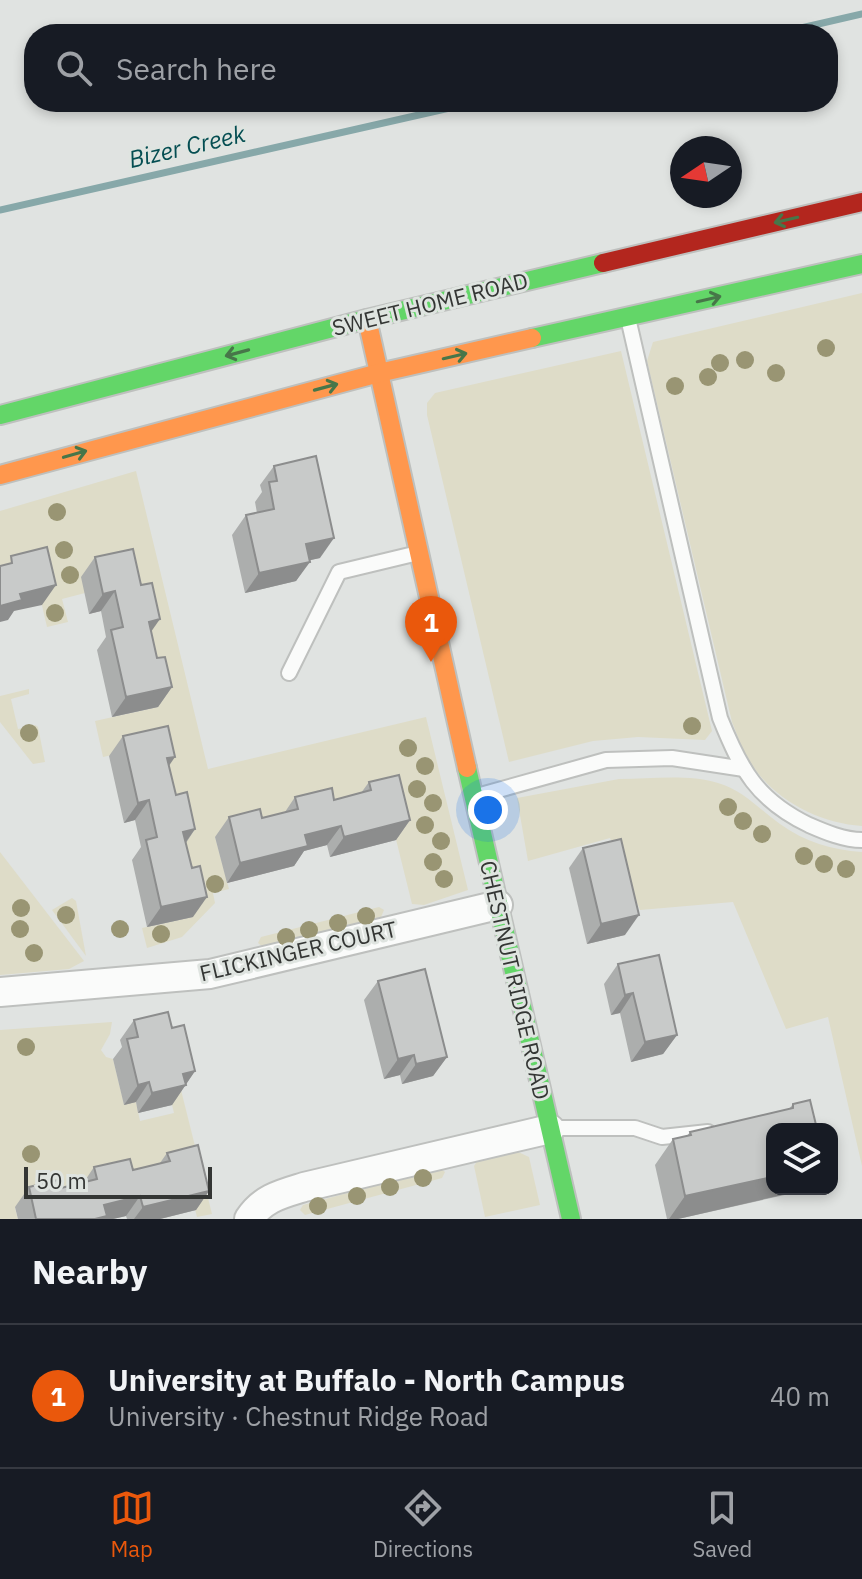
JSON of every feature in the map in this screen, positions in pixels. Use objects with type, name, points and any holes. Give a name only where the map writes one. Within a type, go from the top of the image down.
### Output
[{"type":"main road","name":"SWEET HOME ROAD","points":[[0,415],[367,319],[862,202]]},
{"type":"main road","points":[[0,475],[379,373],[862,264]]},
{"type":"main road","name":"CHESTNUT RIDGE ROAD","points":[[367,319],[571,1219]]},
{"type":"street","name":"FLICKINGER COURT","points":[[0,992],[210,974],[498,905]]},
{"type":"street","points":[[249,1219],[259,1205],[273,1196],[550,1129]]},
{"type":"lane","points":[[628,317],[720,718],[744,769],[766,799],[823,832],[862,840]]},
{"type":"lane","points":[[289,673],[339,572],[419,553]]},
{"type":"lane","points":[[473,797],[606,760],[672,758],[744,769]]},
{"type":"lane","points":[[550,1129],[635,1128],[662,1137],[718,1130]]},
{"type":"shaded area","points":[[862,293],[862,826],[828,820],[796,806],[768,785],[743,749],[732,722],[647,361],[653,342]]},
{"type":"shaded area","points":[[621,351],[712,731],[705,740],[638,737],[593,741],[509,762],[427,415],[427,403],[435,393]]},
{"type":"shaded area","points":[[136,471],[208,769],[426,717],[468,890],[424,905],[412,904],[385,795],[215,837],[229,889],[213,893],[215,903],[182,937],[147,948],[142,928],[192,917],[154,746],[103,757],[95,721],[158,707],[82,577],[85,593],[62,599],[68,622],[47,627],[33,567],[0,575],[0,511]]},
{"type":"shaded area","points":[[29,689],[29,694],[11,699],[18,729],[38,727],[45,762],[33,764],[0,722],[0,696]]},
{"type":"shaded area","points":[[682,778],[718,783],[743,795],[799,836],[829,847],[862,852],[862,1166],[828,1017],[786,1029],[733,902],[640,910],[610,838],[528,861],[517,798],[619,779]]},
{"type":"shaded area","points":[[0,852],[84,961],[69,969],[0,975]]},
{"type":"shaded area","points":[[72,898],[76,901],[86,956],[52,910]]},
{"type":"shaded area","points":[[379,907],[384,910],[381,917],[263,947],[258,943],[261,937]]},
{"type":"shaded area","points":[[112,1022],[110,1034],[101,1050],[106,1057],[113,1059],[124,1104],[136,1102],[140,1121],[174,1113],[169,1093],[181,1090],[212,1214],[197,1217],[184,1166],[15,1208],[18,1219],[0,1219],[0,1030]]},
{"type":"shaded area","points":[[516,1151],[529,1157],[540,1205],[485,1217],[474,1166],[479,1158]]},
{"type":"shaded area","points":[[440,1168],[445,1172],[442,1178],[305,1215],[300,1210],[303,1205]]},
{"type":"building","points":[[316,456],[334,538],[306,544],[310,562],[259,573],[246,515],[274,509],[269,482],[277,481],[274,466]]},
{"type":"building","points":[[47,547],[56,585],[20,594],[22,600],[0,606],[0,566],[12,563],[11,556]]},
{"type":"building","points":[[133,549],[141,585],[152,583],[160,619],[149,622],[157,658],[165,657],[172,687],[126,697],[111,630],[123,627],[115,591],[103,594],[95,557]]},
{"type":"building","points":[[168,726],[175,757],[167,758],[176,795],[187,792],[195,829],[183,832],[192,868],[200,866],[207,897],[161,907],[146,840],[157,837],[149,800],[138,803],[123,736]]},
{"type":"building","points":[[399,775],[410,820],[344,837],[341,826],[305,835],[308,846],[240,863],[229,817],[260,809],[262,818],[298,809],[295,797],[332,788],[334,800],[371,790],[369,782]]},
{"type":"building","points":[[621,839],[639,915],[601,924],[583,848]]},
{"type":"building","points":[[659,955],[677,1035],[645,1042],[633,993],[625,995],[618,964]]},
{"type":"building","points":[[425,969],[447,1057],[416,1064],[414,1055],[398,1059],[378,981]]},
{"type":"building","points":[[168,1012],[172,1028],[184,1025],[195,1071],[183,1074],[186,1085],[152,1093],[149,1082],[138,1085],[127,1039],[138,1037],[134,1020]]},
{"type":"building","points":[[810,1100],[816,1123],[766,1123],[766,1178],[685,1196],[673,1139],[691,1135],[690,1132],[793,1108],[793,1104]]},
{"type":"building","points":[[198,1145],[209,1191],[143,1207],[140,1196],[104,1205],[107,1216],[95,1219],[36,1219],[29,1187],[58,1180],[61,1188],[97,1179],[94,1167],[130,1159],[133,1170],[170,1161],[167,1153]]},
{"type":"waterway","name":"Bizer Creek","points":[[818,24],[862,14]]},
{"type":"waterway","name":"Bizer Creek","points":[[0,210],[432,112]]},
{"type":"traffic: fast","points":[[0,415],[367,319],[603,263]]},
{"type":"traffic: fast","points":[[532,338],[862,264]]},
{"type":"traffic: fast","points":[[467,768],[571,1219]]},
{"type":"traffic: slow","points":[[367,319],[467,768]]},
{"type":"traffic: slow","points":[[0,475],[379,373],[532,338]]},
{"type":"traffic: jam","points":[[603,263],[862,202]]},
{"type":"place","name":"University at Buffalo - North Campus","points":[[431,662]]}]
